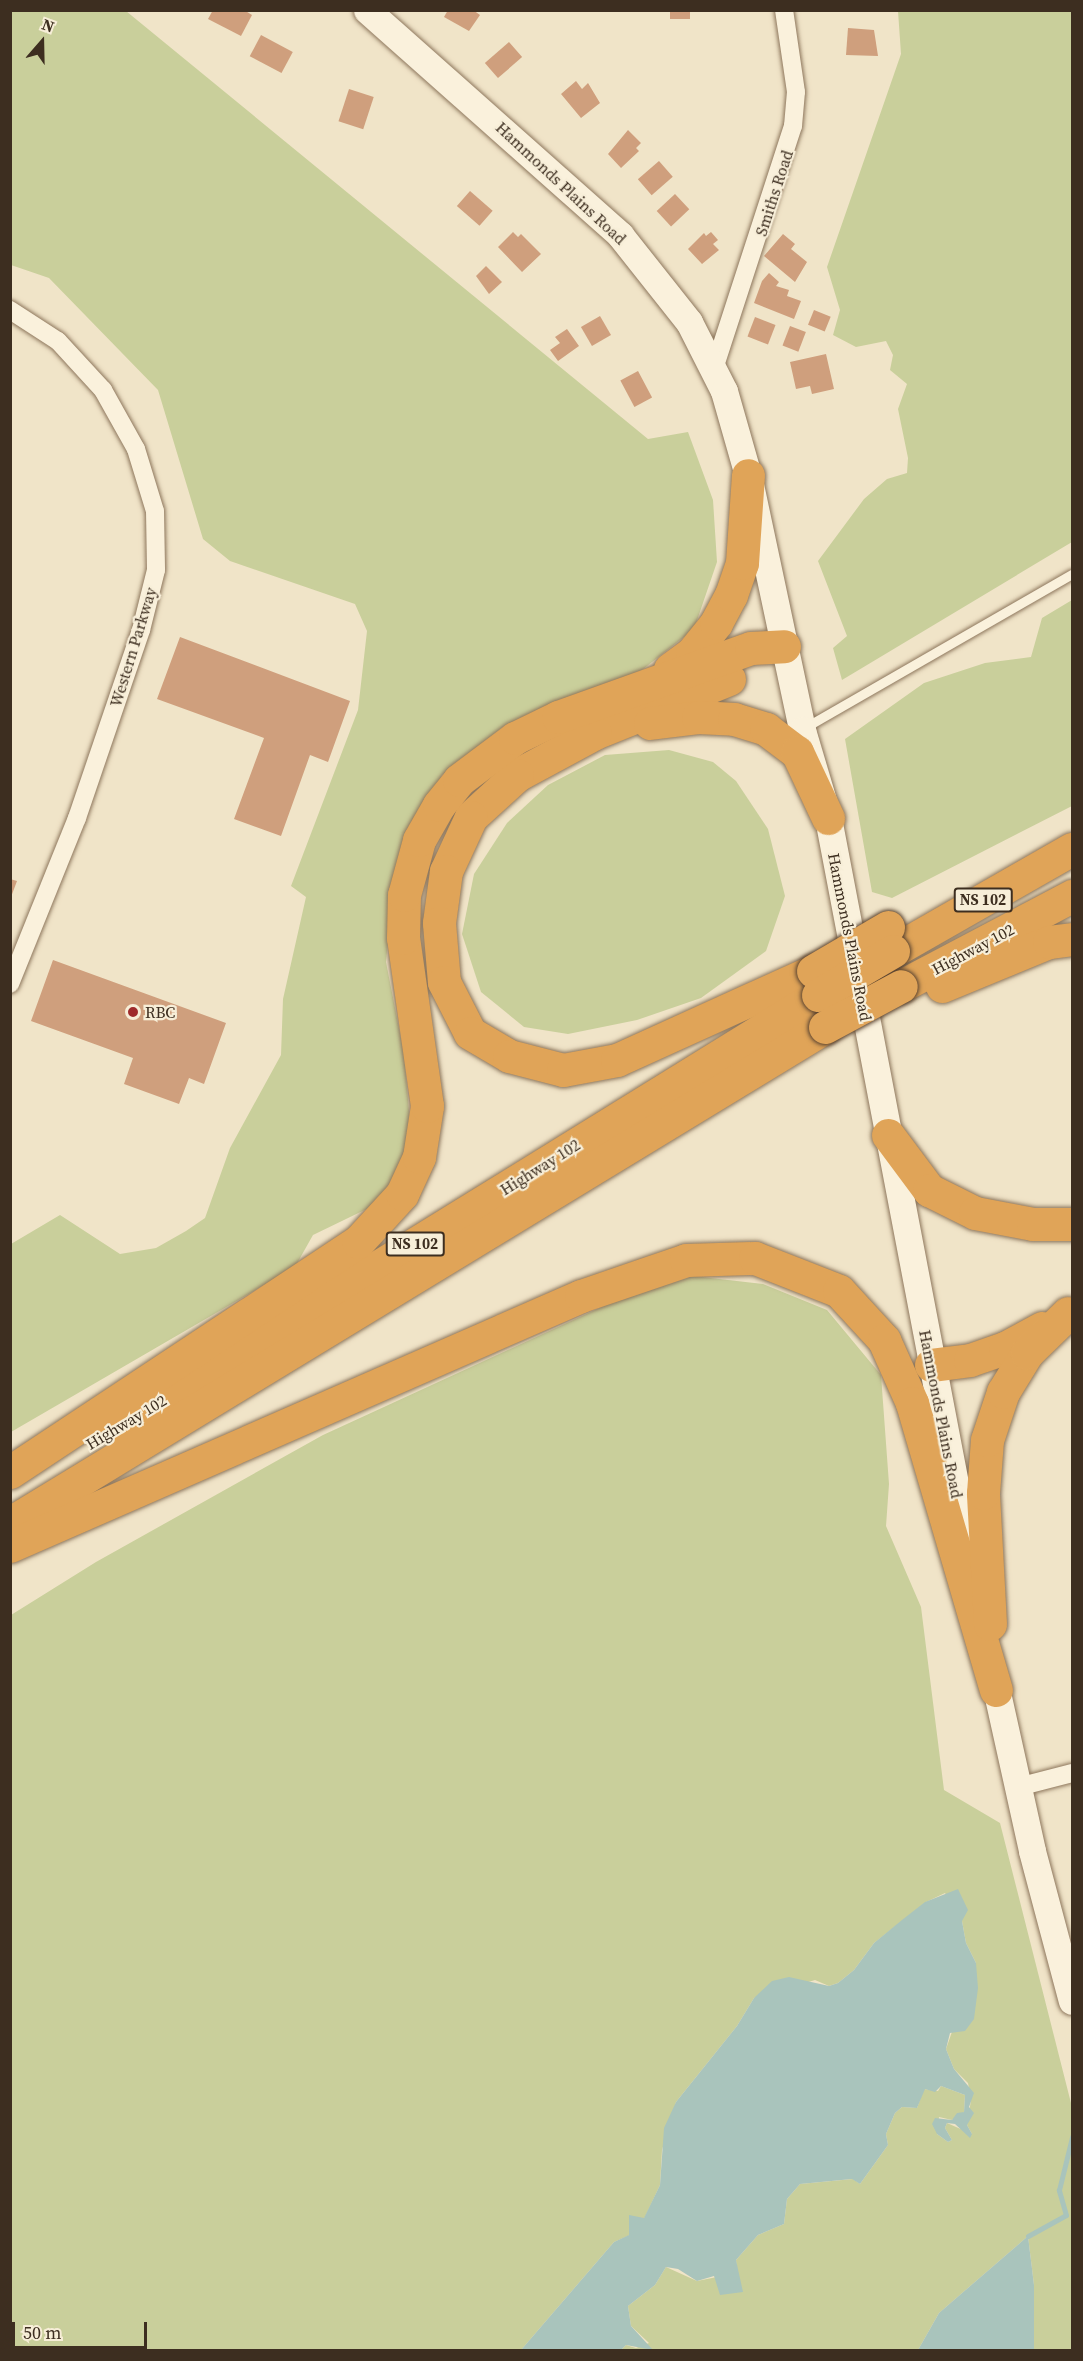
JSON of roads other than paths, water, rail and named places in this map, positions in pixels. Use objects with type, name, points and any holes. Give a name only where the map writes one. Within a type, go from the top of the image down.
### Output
[{"type":"highway","points":[[648,685],[692,653],[717,623],[731,595],[742,563],[748,475]]},
{"type":"highway","points":[[10,1472],[358,1242],[389,1211],[415,1170],[426,1115],[402,927],[406,884],[419,840],[452,788],[493,752],[543,723],[751,648],[784,646]]},
{"type":"highway","points":[[784,646],[755,668],[595,733],[517,775],[471,817],[446,871],[439,923],[444,982],[470,1033],[509,1056],[563,1070],[617,1060],[816,983]]},
{"type":"highway","points":[[595,733],[698,717],[734,719],[766,729],[797,752],[828,818]]},
{"type":"highway","points":[[891,939],[1072,835]]},
{"type":"highway","name":"Highway 102","points":[[10,1492],[816,983],[891,939],[1072,849]]},
{"type":"highway","name":"Highway 102","points":[[10,1523],[723,1090],[826,1033],[903,994],[1072,896]]},
{"type":"highway","points":[[903,994],[1049,942],[1072,939]]},
{"type":"highway","points":[[888,1135],[929,1190],[975,1214],[1033,1224],[1072,1224]]},
{"type":"highway","points":[[10,1546],[581,1296],[686,1260],[755,1258],[839,1291],[884,1340],[912,1403],[995,1682]]},
{"type":"highway","points":[[931,1365],[970,1360],[1005,1348],[1070,1312]]},
{"type":"highway","points":[[995,1682],[983,1493],[987,1440],[1003,1392],[1027,1353],[1070,1312]]},
{"type":"main road","name":"Hammonds Plains Road","points":[[367,10],[620,235],[689,322],[714,369],[748,475],[802,730],[828,818],[931,1365],[995,1682],[1017,1788],[1072,2001]]},
{"type":"street","name":"Smiths Road","points":[[714,369],[793,126],[796,92],[784,10]]},
{"type":"street","name":"Western Parkway","points":[[10,310],[58,341],[109,400],[136,449],[155,511],[156,570],[142,626],[77,818],[10,984]]},
{"type":"street","points":[[1017,1788],[1072,1773]]},
{"type":"lane","points":[[802,730],[1072,574]]},
{"type":"water","points":[[958,1889],[968,1910],[962,1921],[966,1943],[976,1963],[978,1988],[974,2019],[965,2031],[950,2033],[946,2049],[954,2069],[974,2093],[969,2107],[974,2113],[967,2125],[972,2134],[970,2138],[955,2124],[947,2123],[945,2128],[952,2140],[948,2142],[937,2134],[932,2124],[935,2118],[952,2120],[957,2113],[964,2112],[965,2095],[941,2086],[935,2092],[925,2089],[917,2108],[902,2107],[895,2113],[886,2134],[888,2145],[860,2184],[852,2179],[800,2184],[787,2199],[784,2224],[758,2235],[736,2260],[743,2292],[720,2295],[714,2276],[697,2281],[678,2269],[666,2267],[655,2285],[628,2306],[631,2326],[653,2350],[626,2345],[621,2350],[521,2350],[614,2242],[629,2235],[629,2215],[644,2218],[660,2185],[664,2128],[676,2102],[737,2026],[754,1998],[772,1981],[789,1977],[829,1986],[838,1983],[854,1970],[874,1943],[902,1920],[925,1902]]},
{"type":"water","points":[[1028,2236],[1034,2285],[1034,2350],[918,2350],[939,2313]]},
{"type":"waterway","points":[[1028,2236],[1066,2215],[1059,2190],[1072,2137]]},
{"type":"place","name":"RBC","points":[[133,1012]]}]
